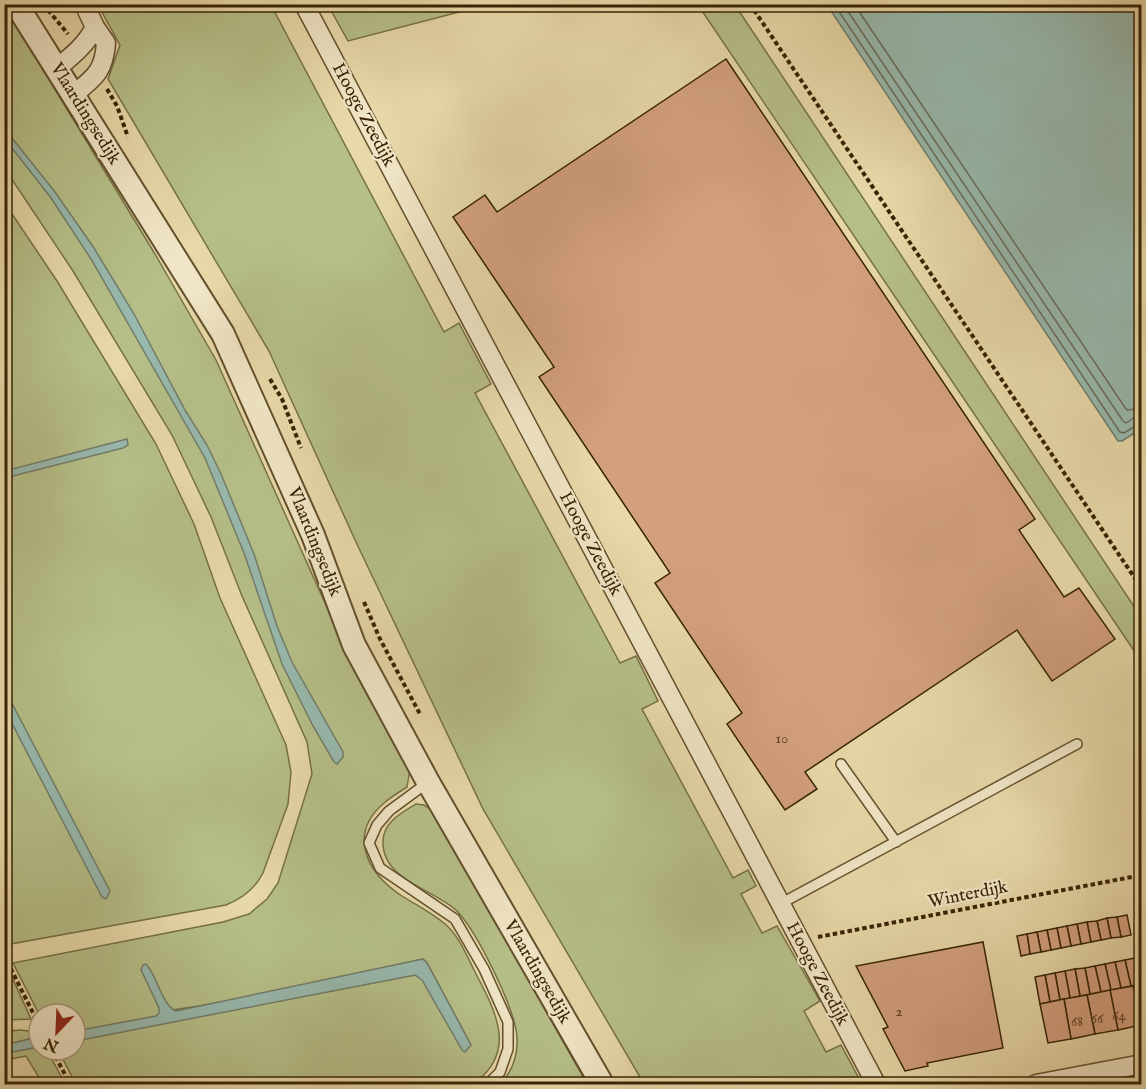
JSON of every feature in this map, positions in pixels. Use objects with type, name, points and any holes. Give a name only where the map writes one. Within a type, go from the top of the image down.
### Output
[{"type":"street","name":"Vlaardingsedijk","points":[[16,4],[224,334],[314,535],[354,645],[428,782],[602,1084]]},
{"type":"street","points":[[73,95],[98,74],[105,60],[106,43],[94,27],[84,4]]},
{"type":"street","name":"Hooge Zeedijk","points":[[304,4],[876,1084]]},
{"type":"street","points":[[56,69],[80,50],[94,27]]},
{"type":"street","points":[[1036,1084],[1142,1064]]},
{"type":"lane","points":[[780,904],[1077,744]]},
{"type":"lane","points":[[841,764],[896,842]]},
{"type":"lane","points":[[428,782],[389,811],[377,825],[369,843],[380,868],[455,919],[484,969],[508,1022],[508,1049],[500,1072],[488,1084]]},
{"type":"path","points":[[750,4],[1142,589]]},
{"type":"path","name":"Winterdijk","points":[[800,941],[1142,875]]},
{"type":"path","points":[[4,955],[28,1002]]},
{"type":"path","points":[[58,1062],[70,1084]]},
{"type":"green space","points":[[98,5],[271,5],[444,332],[459,323],[491,384],[475,393],[620,663],[636,656],[658,701],[642,709],[733,878],[748,870],[756,886],[741,894],[762,933],[777,926],[820,1001],[804,1011],[826,1052],[841,1045],[862,1084],[644,1084],[483,809],[356,542],[269,351],[108,79],[120,45]]},
{"type":"green space","points":[[328,5],[486,5],[348,41]]},
{"type":"green space","points":[[698,5],[735,5],[1141,617],[1141,661]]},
{"type":"green space","points":[[5,7],[155,254],[216,360],[338,632],[410,769],[407,787],[387,801],[373,815],[364,839],[366,852],[370,863],[387,885],[450,929],[465,952],[489,1000],[499,1030],[499,1044],[496,1058],[487,1072],[473,1084],[76,1084],[64,1062],[87,1062],[87,1002],[33,1002],[13,963],[223,922],[249,914],[267,899],[278,883],[312,774],[307,742],[242,596],[211,517],[172,435],[73,271],[5,169]],"holes":[[[423,959],[471,1045],[422,979],[415,975],[173,1021],[173,1010],[219,1003]]]},
{"type":"green space","points":[[4,202],[57,281],[156,444],[194,524],[220,598],[286,745],[291,772],[288,804],[263,873],[252,888],[238,899],[226,905],[5,945]]},
{"type":"green space","points":[[416,804],[424,805],[432,810],[587,1084],[501,1084],[514,1062],[517,1038],[510,1009],[485,953],[457,911],[401,875],[391,866],[385,856],[383,843],[389,824]]},
{"type":"green space","points":[[5,966],[7,966],[27,1010],[27,1019],[5,1020]]},
{"type":"green space","points":[[27,1031],[27,1040],[5,1045],[4,1032]]},
{"type":"green space","points":[[27,1049],[27,1058],[5,1060],[5,1053]]},
{"type":"green space","points":[[30,1062],[53,1062],[65,1084],[43,1084]]},
{"type":"water","points":[[827,5],[1141,5],[1141,429],[1122,441],[1118,441]]},
{"type":"water","points":[[4,128],[55,192],[94,248],[134,314],[185,410],[207,445],[254,554],[277,626],[292,662],[343,752],[343,757],[337,764],[313,726],[282,664],[244,553],[205,458],[91,259],[51,198],[5,139]]},
{"type":"water","points":[[127,439],[128,445],[123,448],[5,478],[5,471]]},
{"type":"water","points":[[5,690],[110,891],[106,899],[102,897],[5,710]]},
{"type":"water","points":[[423,959],[471,1045],[465,1052],[462,1050],[422,980],[415,975],[87,1039],[87,1029],[156,1016],[159,1013],[159,1008],[141,970],[146,964],[163,997],[176,1011]]},
{"type":"water","points":[[27,1040],[27,1049],[5,1053],[5,1045]]},
{"type":"building","points":[[726,59],[1035,519],[1019,530],[1064,597],[1079,588],[1115,639],[1052,681],[1017,630],[805,772],[817,789],[785,810],[727,724],[742,713],[655,583],[670,573],[539,377],[554,367],[453,217],[485,195],[497,212]]},
{"type":"building","points":[[1127,915],[1131,935],[1121,937],[1117,917]]},
{"type":"building","points":[[1117,917],[1121,937],[1111,938],[1107,918]]},
{"type":"building","points":[[1107,918],[1111,938],[1101,940],[1097,921]]},
{"type":"building","points":[[1097,921],[1101,940],[1091,942],[1087,922]]},
{"type":"building","points":[[1087,922],[1091,942],[1081,944],[1077,924]]},
{"type":"building","points":[[1077,924],[1081,944],[1071,946],[1067,926]]},
{"type":"building","points":[[1067,926],[1071,946],[1061,948],[1057,928]]},
{"type":"building","points":[[1057,928],[1061,948],[1051,950],[1047,930]]},
{"type":"building","points":[[1047,930],[1051,950],[1041,952],[1037,932]]},
{"type":"building","points":[[1037,932],[1041,952],[1030,954],[1027,934]]},
{"type":"building","points":[[1027,934],[1030,954],[1021,956],[1017,936]]},
{"type":"building","points":[[983,942],[1003,1048],[927,1063],[928,1066],[905,1071],[883,1029],[888,1027],[856,966]]},
{"type":"building","points":[[1142,957],[1142,984],[1141,984],[1135,958]]},
{"type":"building","points":[[1135,958],[1141,984],[1131,986],[1125,960]]},
{"type":"building","points":[[1125,960],[1131,986],[1121,988],[1115,962]]},
{"type":"building","points":[[1115,962],[1121,988],[1111,990],[1105,964]]},
{"type":"building","points":[[1105,964],[1111,990],[1101,992],[1095,966]]},
{"type":"building","points":[[1095,966],[1101,992],[1090,994],[1085,968]]},
{"type":"building","points":[[1085,968],[1090,994],[1080,996],[1075,969]]},
{"type":"building","points":[[1075,969],[1080,996],[1070,998],[1065,971]]},
{"type":"building","points":[[1065,971],[1070,998],[1060,1000],[1055,973]]},
{"type":"building","points":[[1055,973],[1060,1000],[1050,1002],[1045,975]]},
{"type":"building","points":[[1045,975],[1050,1002],[1040,1004],[1035,977]]},
{"type":"building","points":[[1142,984],[1141,1025],[1133,986]]},
{"type":"building","points":[[1133,986],[1141,1025],[1118,1030],[1110,990]]},
{"type":"building","points":[[1110,990],[1118,1030],[1095,1034],[1087,995]]},
{"type":"building","points":[[1087,995],[1095,1034],[1071,1039],[1064,999]]},
{"type":"building","points":[[1064,999],[1071,1039],[1048,1043],[1040,1004]]}]
